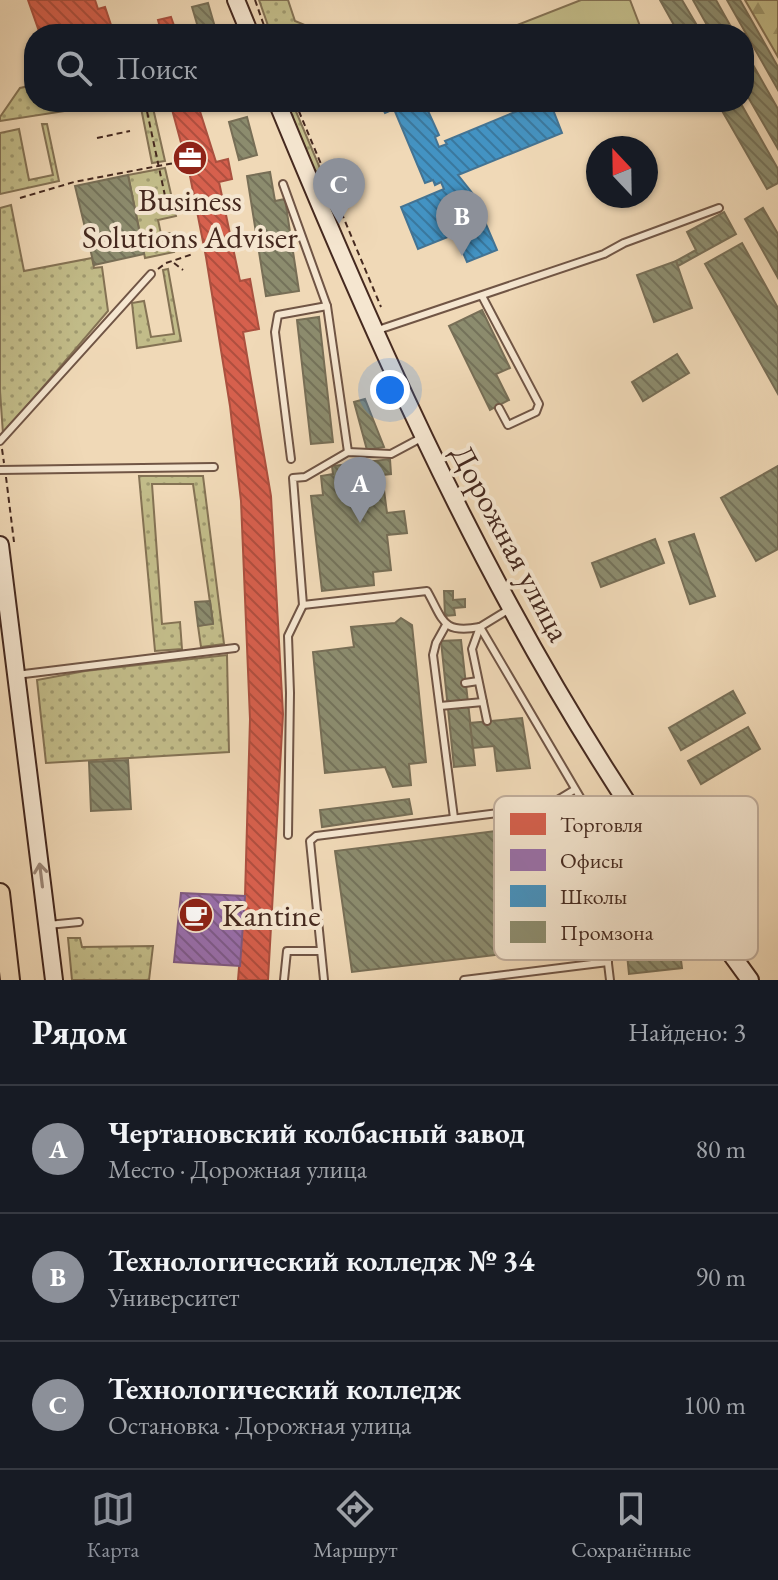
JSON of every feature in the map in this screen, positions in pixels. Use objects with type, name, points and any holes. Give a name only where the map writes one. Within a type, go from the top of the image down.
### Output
[{"type":"main road","points":[[236,0],[246,24]]},
{"type":"main road","name":"Дорожная улица","points":[[281,112],[374,331],[424,437],[511,608],[562,699],[624,796]]},
{"type":"main road","points":[[0,545],[54,980]]},
{"type":"main road","points":[[0,893],[10,980]]},
{"type":"main road","name":"Дорожная улица","points":[[736,960],[750,980]]},
{"type":"lane","points":[[283,184],[327,306],[348,452]]},
{"type":"lane","points":[[374,331],[604,254],[624,243],[719,208]]},
{"type":"lane","points":[[0,441],[151,274]]},
{"type":"lane","points":[[482,296],[539,404],[536,412],[508,425],[499,408]]},
{"type":"lane","points":[[291,459],[275,332],[278,315],[327,306]]},
{"type":"lane","points":[[288,835],[288,636],[303,605],[293,478],[305,477],[348,452],[391,454],[424,437]]},
{"type":"lane","points":[[0,470],[214,467]]},
{"type":"lane","points":[[303,605],[427,591],[446,625],[458,631],[480,627],[511,608]]},
{"type":"lane","points":[[446,625],[433,655],[454,818]]},
{"type":"lane","points":[[480,627],[472,649],[487,721]]},
{"type":"lane","points":[[480,627],[578,796]]},
{"type":"lane","points":[[16,675],[235,648]]},
{"type":"lane","points":[[465,683],[478,681]]},
{"type":"lane","points":[[440,706],[483,702]]},
{"type":"lane","points":[[564,796],[574,790]]},
{"type":"lane","points":[[324,980],[310,841],[316,836],[494,813]]},
{"type":"lane","points":[[48,925],[79,922]]},
{"type":"lane","points":[[284,980],[287,951],[319,951]]},
{"type":"lane","points":[[464,980],[608,962],[610,980]]},
{"type":"path","points":[[255,0],[263,24]]},
{"type":"path","points":[[147,112],[168,210],[184,207]]},
{"type":"path","points":[[299,112],[381,307]]},
{"type":"path","points":[[97,138],[130,131]]},
{"type":"path","points":[[136,162],[138,170]]},
{"type":"path","points":[[20,198],[74,182],[174,163]]},
{"type":"path","points":[[166,263],[193,254]]},
{"type":"path","points":[[174,261],[183,270]]},
{"type":"green space","points":[[259,0],[288,0],[295,21],[302,24],[267,24]]},
{"type":"green space","points":[[581,0],[630,0],[639,24],[520,24]]},
{"type":"green space","points":[[745,0],[778,0],[778,57]]},
{"type":"green space","points":[[24,87],[24,112],[58,112],[0,121],[20,88]]},
{"type":"green space","points":[[142,112],[154,112],[165,161],[152,163]]},
{"type":"green space","points":[[290,112],[296,112],[336,206],[331,210]]},
{"type":"green space","points":[[42,124],[47,124],[59,181],[0,194],[0,133],[19,129],[29,180],[53,175]]},
{"type":"green space","points":[[165,168],[176,216],[158,220],[161,234],[170,233],[174,252],[145,258],[128,175]]},
{"type":"green space","points":[[11,205],[24,271],[92,258],[94,268],[102,267],[108,311],[3,434],[0,391],[0,208]]},
{"type":"green space","points":[[168,269],[181,341],[137,348],[132,303],[144,301],[151,337],[174,334],[163,270]]},
{"type":"green space","points":[[139,476],[203,476],[224,644],[201,647],[198,626],[213,623],[193,484],[152,484],[162,624],[180,622],[182,649],[155,651]]},
{"type":"green space","points":[[227,655],[229,752],[46,763],[37,680],[85,671]]},
{"type":"green space","points":[[68,938],[80,938],[82,947],[153,946],[149,980],[72,980]]},
{"type":"building: Торговля","points":[[28,0],[95,0],[98,9],[105,7],[111,24],[36,24]]},
{"type":"building: Торговля","points":[[171,17],[173,24],[159,24],[158,20]]},
{"type":"building: Торговля","points":[[173,112],[200,112],[216,162],[228,159],[232,179],[219,182],[240,281],[250,279],[259,329],[243,332],[271,496],[283,714],[268,980],[238,980],[245,896],[250,719],[241,501],[230,406],[190,176]]},
{"type":"building: Офисы","points":[[181,893],[245,896],[240,966],[174,962]]},
{"type":"building: Школы","points":[[395,112],[429,112],[439,135],[435,137],[439,147],[447,144],[445,141],[515,112],[554,112],[562,133],[458,175],[473,194],[497,250],[467,262],[455,234],[418,249],[401,207],[444,189],[441,182],[435,185],[433,180],[425,183]]},
{"type":"building: Промзона","points":[[660,0],[682,0],[696,24],[673,24]]},
{"type":"building: Промзона","points":[[693,0],[716,0],[729,24],[706,24]]},
{"type":"building: Промзона","points":[[727,0],[740,0],[754,24],[741,24]]},
{"type":"building: Промзона","points":[[208,3],[214,24],[197,24],[192,7]]},
{"type":"building: Промзона","points":[[754,25],[778,67],[778,90],[754,48]]},
{"type":"building: Промзона","points":[[754,67],[778,109],[778,149],[754,107]]},
{"type":"building: Промзона","points":[[723,112],[746,112],[778,169],[778,183],[767,189]]},
{"type":"building: Промзона","points":[[247,117],[257,155],[239,160],[229,122]]},
{"type":"building: Промзона","points":[[270,172],[275,201],[285,199],[299,291],[266,296],[247,176]]},
{"type":"building: Промзона","points":[[128,175],[144,254],[94,265],[75,186]]},
{"type":"building: Промзона","points":[[763,208],[778,234],[778,278],[745,219]]},
{"type":"building: Промзона","points":[[724,212],[736,234],[678,266],[676,261],[696,250],[687,232]]},
{"type":"building: Промзона","points":[[742,243],[778,308],[778,394],[705,264]]},
{"type":"building: Промзона","points":[[676,261],[692,308],[654,322],[637,275]]},
{"type":"building: Промзона","points":[[482,310],[510,368],[496,374],[509,400],[490,410],[449,326]]},
{"type":"building: Промзона","points":[[319,317],[333,442],[311,444],[297,320]]},
{"type":"building: Промзона","points":[[677,354],[689,373],[643,401],[632,382]]},
{"type":"building: Промзона","points":[[365,399],[384,447],[367,450],[354,402]]},
{"type":"building: Промзона","points":[[390,459],[391,474],[382,475],[387,513],[404,511],[407,533],[387,535],[391,570],[373,572],[374,585],[322,591],[311,496],[323,495],[321,476],[333,474],[332,466]]},
{"type":"building: Промзона","points":[[778,466],[778,549],[756,561],[721,498]]},
{"type":"building: Промзона","points":[[694,534],[715,596],[690,604],[669,542]]},
{"type":"building: Промзона","points":[[655,539],[664,563],[601,587],[592,563]]},
{"type":"building: Промзона","points":[[444,591],[453,591],[453,600],[465,599],[465,607],[454,608],[455,615],[445,616]]},
{"type":"building: Промзона","points":[[210,601],[213,624],[198,626],[195,602]]},
{"type":"building: Промзона","points":[[401,618],[412,625],[426,762],[409,764],[411,785],[393,787],[385,767],[325,773],[313,652],[354,647],[351,627],[395,623]]},
{"type":"building: Промзона","points":[[461,640],[475,765],[454,767],[441,641]]},
{"type":"building: Промзона","points":[[733,691],[745,713],[681,750],[669,728]]},
{"type":"building: Промзона","points":[[522,718],[530,768],[497,771],[494,746],[473,748],[470,723]]},
{"type":"building: Промзона","points":[[748,727],[760,749],[701,784],[688,761]]},
{"type":"building: Промзона","points":[[128,760],[131,809],[91,811],[89,762]]},
{"type":"building: Промзона","points":[[409,799],[412,814],[322,827],[320,810]]},
{"type":"building: Промзона","points":[[494,831],[494,955],[352,972],[335,851]]},
{"type":"building: Промзона","points":[[628,960],[681,960],[682,968],[629,974]]},
{"type":"place","name":"Business Solutions Adviser","points":[[190,158]]},
{"type":"place","name":"Технологический колледж","points":[[339,224]]},
{"type":"place","name":"Технологический колледж № 34","points":[[462,256]]},
{"type":"place","name":"Чертановский колбасный завод","points":[[360,523]]},
{"type":"place","name":"Kantine","points":[[196,915]]}]
